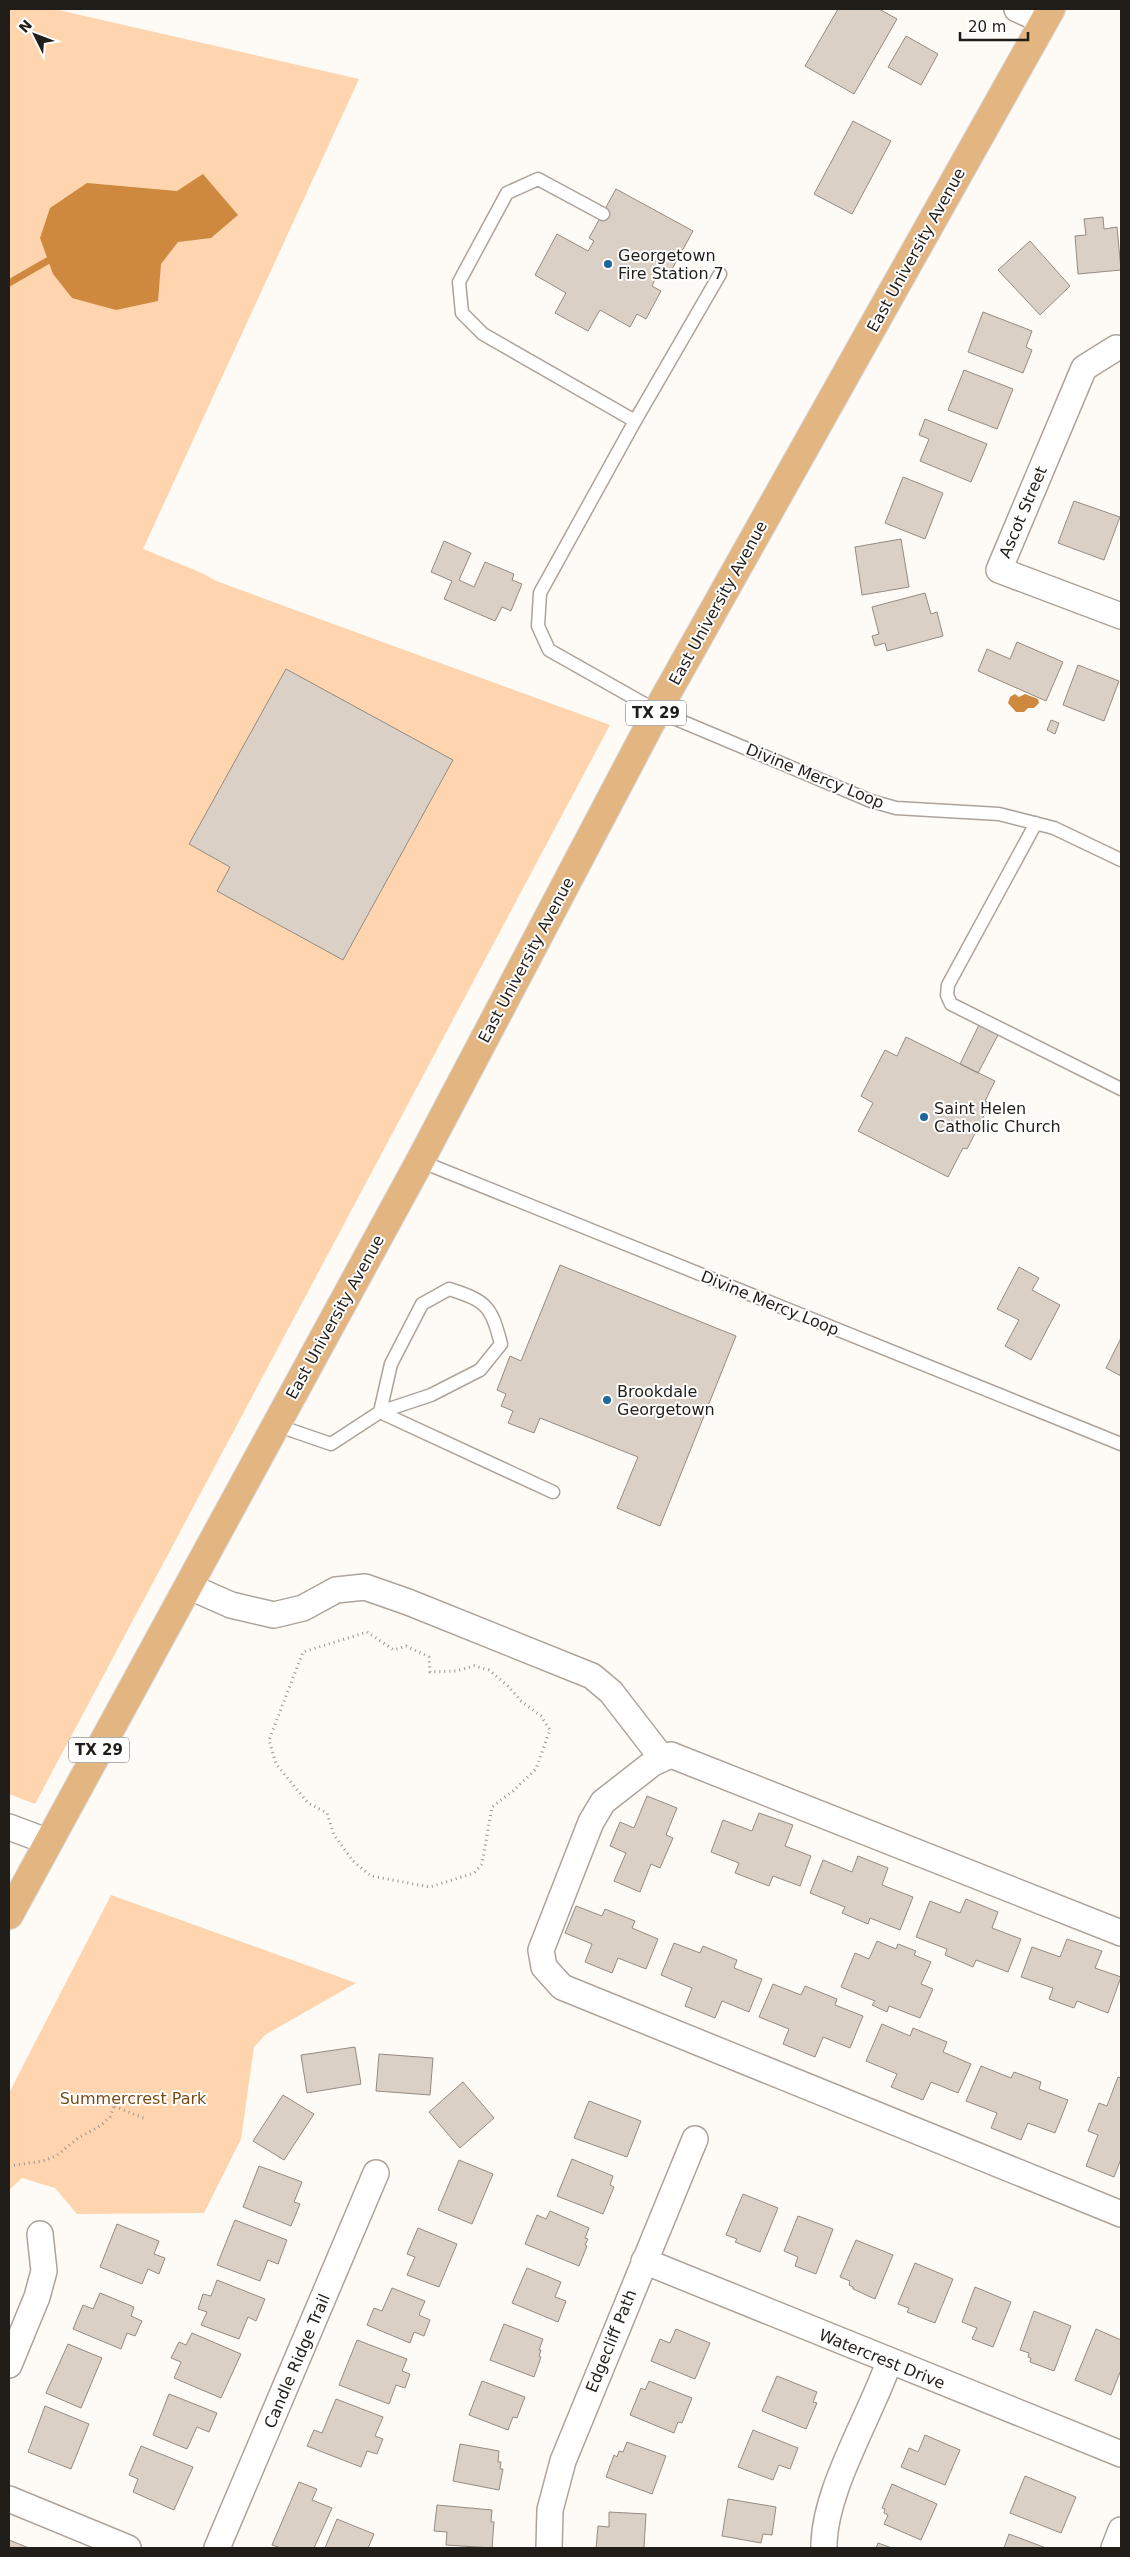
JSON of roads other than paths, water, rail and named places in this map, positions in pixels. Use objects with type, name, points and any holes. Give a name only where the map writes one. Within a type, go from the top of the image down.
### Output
[{"type":"main road","name":"East University Avenue","points":[[9,1915],[420,1161],[658,711],[1047,15]]},
{"type":"street","points":[[1017,9],[1047,15]]},
{"type":"street","name":"Ascot Street","points":[[1116,348],[1084,368],[999,570],[1121,616]]},
{"type":"street","points":[[188,1586],[230,1605],[274,1615],[304,1608],[336,1590],[365,1587],[408,1602],[592,1676],[611,1692],[662,1758]]},
{"type":"street","points":[[1121,1934],[671,1755],[653,1763],[603,1802],[591,1822],[541,1950],[544,1967],[562,1987],[1121,2214]]},
{"type":"street","points":[[9,1826],[48,1842]]},
{"type":"street","name":"Edgecliff Path","points":[[549,2548],[550,2510],[563,2461],[695,2139]]},
{"type":"street","name":"Candle Ridge Trail","points":[[217,2548],[376,2174]]},
{"type":"street","points":[[9,2365],[36,2297],[44,2271],[40,2234]]},
{"type":"street","name":"Watercrest Drive","points":[[644,2261],[889,2362],[1121,2454]]},
{"type":"street","points":[[824,2548],[824,2532],[835,2490],[880,2389],[889,2362]]},
{"type":"street","points":[[9,2499],[128,2548]]},
{"type":"street","points":[[1114,2548],[1121,2530]]},
{"type":"lane","points":[[603,214],[538,179],[507,193],[460,282],[462,313],[483,334],[635,421]]},
{"type":"lane","name":"Divine Mercy Loop","points":[[720,274],[635,421],[540,593],[538,626],[549,650],[658,711],[871,801],[896,808],[999,814],[1054,828],[1121,860]]},
{"type":"lane","points":[[1036,823],[948,985],[947,995],[951,1004],[1121,1089]]},
{"type":"lane","name":"Divine Mercy Loop","points":[[420,1161],[1121,1444]]},
{"type":"lane","points":[[276,1425],[330,1444],[380,1412],[431,1395],[480,1370],[501,1344],[494,1318],[477,1298],[449,1289],[422,1304],[391,1364],[380,1412]]},
{"type":"lane","points":[[380,1412],[553,1492]]},
{"type":"waterway","points":[[9,283],[56,256]]},
{"type":"place","name":"Georgetown Fire Station 7","points":[[608,264]]},
{"type":"place","name":"Saint Helen Catholic Church","points":[[924,1117]]},
{"type":"place","name":"Brookdale Georgetown","points":[[607,1400]]},
{"type":"park label","name":"Summercrest Park","points":[[133,2098]]}]
